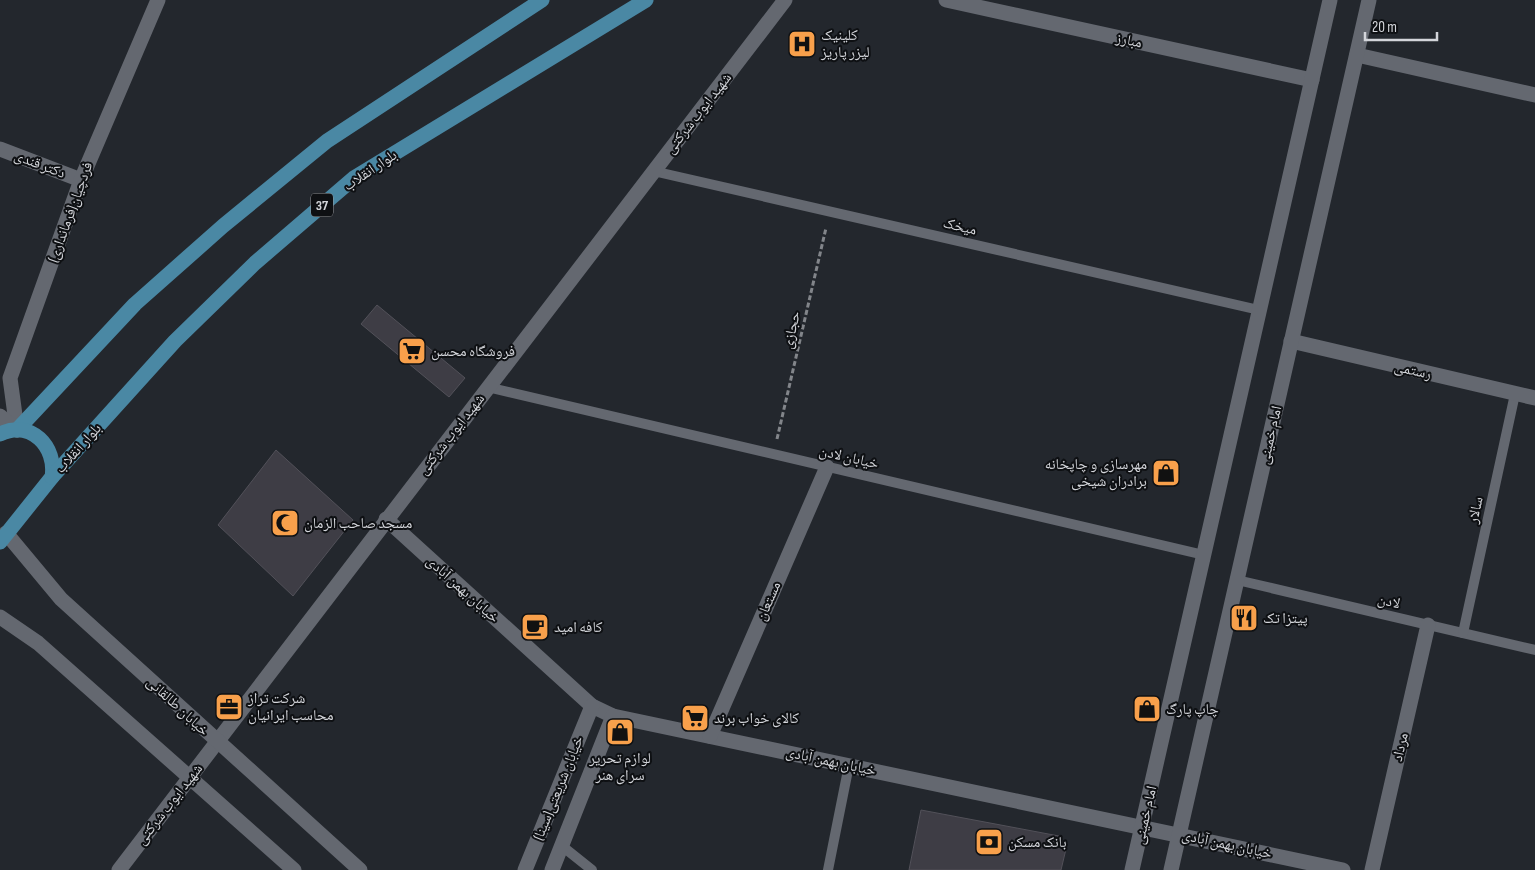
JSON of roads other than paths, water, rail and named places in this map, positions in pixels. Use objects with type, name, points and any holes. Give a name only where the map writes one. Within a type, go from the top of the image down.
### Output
[{"type":"main road","points":[[17,430],[135,304],[222,226],[327,141],[542,0]]},
{"type":"main road","name":"بلوار انقلاب","points":[[52,477],[175,341],[255,263],[354,178],[646,0]]},
{"type":"main road","points":[[0,434],[17,430],[28,431],[38,436],[46,445],[54,466],[52,477]]},
{"type":"main road","name":"37","points":[[3,538],[52,477]]},
{"type":"street","name":"فردچیان(فرمانداری)","points":[[17,430],[10,378],[81,180],[158,0]]},
{"type":"street","name":"شهید ایوب شرکتی","points":[[119,870],[785,0]]},
{"type":"street","name":"مبارز","points":[[946,0],[1312,80]]},
{"type":"street","name":"امام خمینی","points":[[1132,870],[1330,0]]},
{"type":"street","name":"امام خمینی","points":[[1171,870],[1369,0]]},
{"type":"street","points":[[1357,55],[1535,95]]},
{"type":"street","name":"دکتر قندی","points":[[0,148],[81,180]]},
{"type":"street","name":"رستمی","points":[[1291,341],[1535,398]]},
{"type":"street","points":[[0,416],[17,430]]},
{"type":"street","name":"مستعان","points":[[710,736],[827,467]]},
{"type":"street","name":"خیابان بهمن آبادی","points":[[386,519],[592,706],[613,716],[1343,870]]},
{"type":"street","name":"خیابان طالقانی","points":[[3,538],[61,599],[360,870]]},
{"type":"street","points":[[0,617],[38,643],[294,870]]},
{"type":"street","name":"مرداد","points":[[1372,870],[1428,625]]},
{"type":"street","name":"خیابان شریعتی(سینا)","points":[[525,870],[592,706]]},
{"type":"street","name":"خیابان شریعتی(سینا)","points":[[552,870],[613,716]]},
{"type":"lane","name":"میخک","points":[[653,171],[1259,310]]},
{"type":"lane","name":"خیابان لادن","points":[[487,387],[1204,555]]},
{"type":"lane","name":"سالار","points":[[1463,633],[1515,394]]},
{"type":"lane","name":"لادن","points":[[1237,580],[1535,650]]},
{"type":"lane","points":[[828,870],[849,765]]},
{"type":"lane","points":[[562,846],[592,870]]},
{"type":"place","name":"کلینیک لیزر پاریز","points":[[802,44]]},
{"type":"place","name":"فروشگاه محسن","points":[[412,351]]},
{"type":"place","name":"مهرسازی و چاپخانه برادران شیخی","points":[[1166,473]]},
{"type":"place","name":"مسجد صاحب الزمان","points":[[285,523]]},
{"type":"place","name":"پیتزا تک","points":[[1244,618]]},
{"type":"place","name":"کافه امید","points":[[535,627]]},
{"type":"place","name":"شرکت تراز محاسب ایرانیان","points":[[229,707]]},
{"type":"place","name":"چاپ پارگ","points":[[1147,709]]},
{"type":"place","name":"کالای خواب برند","points":[[695,718]]},
{"type":"place","name":"لوازم تحریر سرای هنر","points":[[620,732]]},
{"type":"place","name":"بانک مسکن","points":[[989,842]]}]
